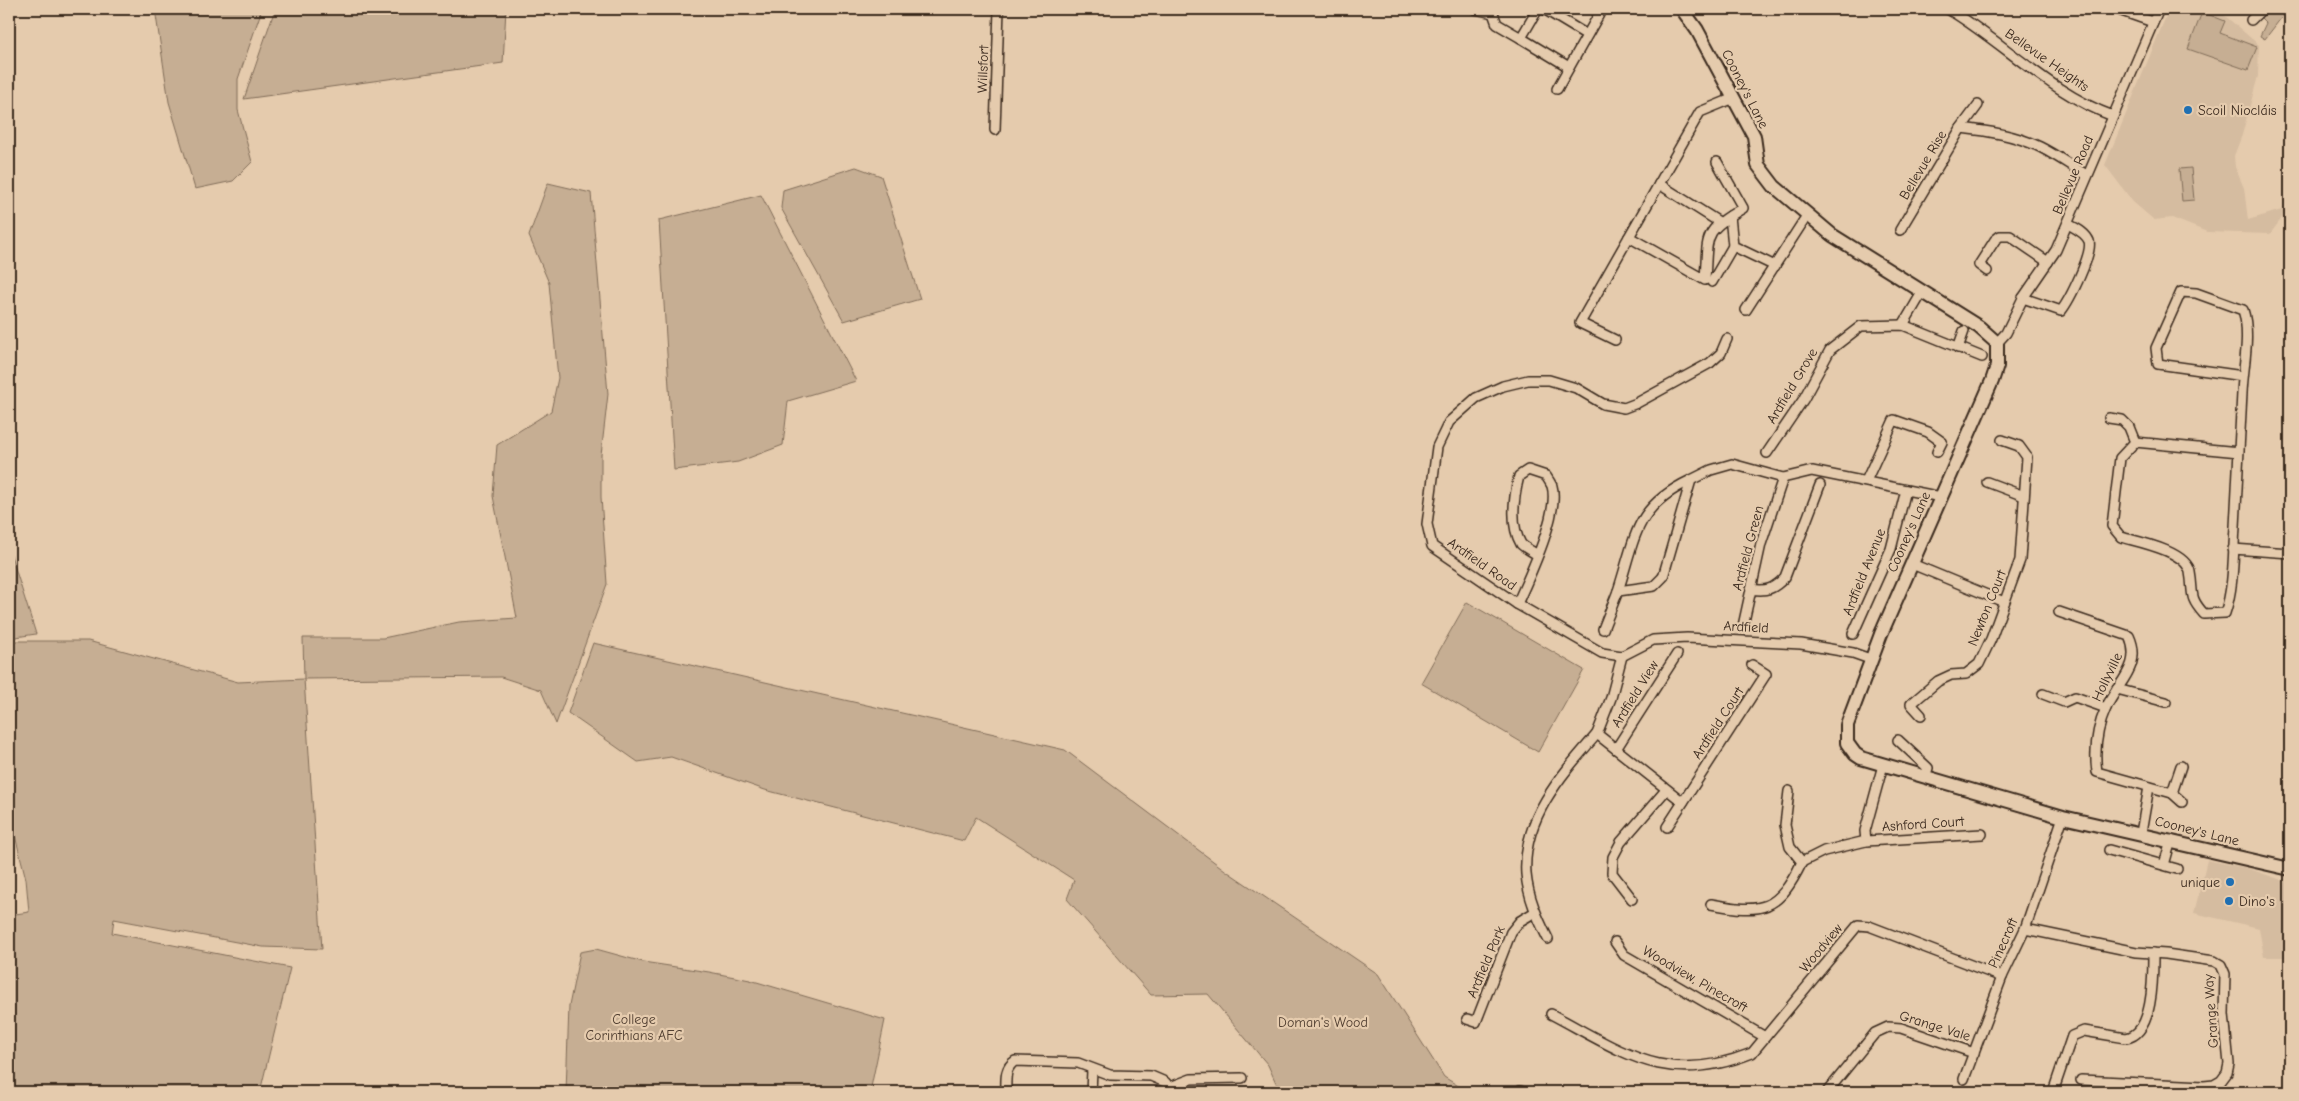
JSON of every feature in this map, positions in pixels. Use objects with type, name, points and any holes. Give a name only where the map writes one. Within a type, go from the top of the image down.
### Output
[{"type":"street","name":"Willsfort","points":[[995,130],[999,9]]},
{"type":"street","points":[[1475,9],[1494,11],[1497,24],[1569,66]]},
{"type":"street","points":[[1522,38],[1538,9]]},
{"type":"street","points":[[1544,9],[1587,35]]},
{"type":"street","points":[[1557,89],[1602,9]]},
{"type":"street","name":"Cooney's Lane","points":[[1682,9],[1697,30],[1754,136],[1758,165],[1774,186],[1832,234],[1979,327],[1996,343],[1997,366],[1992,381],[1870,659],[1847,725],[1847,743],[1855,754],[1862,758],[2064,817],[2141,833],[2290,869]]},
{"type":"street","name":"Bellevue Heights","points":[[1948,9],[1959,12],[1968,21],[2090,108],[2113,116]]},
{"type":"street","points":[[2116,9],[2153,22]]},
{"type":"street","name":"Bellevue Road","points":[[1996,343],[2006,333],[2023,298],[2048,262],[2068,224],[2087,175],[2159,9]]},
{"type":"street","points":[[2251,20],[2262,9]]},
{"type":"street","points":[[1615,340],[1580,323],[1700,112],[1734,98]]},
{"type":"street","points":[[1961,128],[1978,105]]},
{"type":"street","name":"Bellevue Rise","points":[[1900,230],[1961,128],[2000,133],[2020,139],[2040,147],[2087,175]]},
{"type":"street","points":[[1629,238],[1705,280],[1708,237],[1719,222],[1743,208],[1717,162]]},
{"type":"street","points":[[1659,184],[1719,222]]},
{"type":"street","points":[[1746,310],[1808,214]]},
{"type":"street","points":[[1712,282],[1732,246],[1730,216]]},
{"type":"street","points":[[2023,298],[2061,311],[2067,304],[2088,255],[2089,243],[2083,233],[2068,224]]},
{"type":"street","points":[[1987,272],[1979,265],[1995,240],[2000,236],[2010,236],[2048,262]]},
{"type":"street","points":[[1732,246],[1774,266]]},
{"type":"street","points":[[1903,325],[1923,291]]},
{"type":"street","points":[[2134,442],[2120,458],[2112,526],[2121,536],[2176,554],[2190,569],[2194,602],[2204,614],[2225,613],[2229,600],[2234,549],[2246,320],[2243,310],[2196,293],[2180,292],[2156,348],[2158,364],[2243,376]]},
{"type":"street","name":"Ardfield Grove","points":[[1767,454],[1803,400],[1830,350],[1861,326],[1903,325],[1982,358]]},
{"type":"street","points":[[1958,348],[1964,331]]},
{"type":"street","name":"Ardfield Road","points":[[1622,656],[1602,653],[1517,604],[1432,546],[1427,524],[1436,452],[1449,422],[1462,409],[1489,391],[1528,380],[1549,380],[1563,384],[1613,407],[1630,406],[1710,363],[1721,353],[1727,338]]},
{"type":"street","points":[[2109,418],[2122,420],[2129,428],[2134,442]]},
{"type":"street","points":[[1866,481],[1894,420],[1928,432],[1942,442],[1937,452]]},
{"type":"street","name":"Newton Court","points":[[1921,715],[1911,704],[1938,681],[1950,675],[1966,674],[1979,664],[2020,560],[2027,456],[2019,446],[2002,440]]},
{"type":"street","points":[[2134,442],[2239,452]]},
{"type":"street","points":[[1603,629],[1618,591],[1640,521],[1664,495],[1711,470],[1732,464],[1783,478],[1812,471],[1941,497]]},
{"type":"street","points":[[1517,604],[1538,555],[1552,506],[1552,487],[1546,476],[1528,470],[1519,476],[1514,499],[1517,530],[1522,545],[1538,555]]},
{"type":"street","name":"Ardfield Green","points":[[1743,626],[1761,544],[1783,478]]},
{"type":"street","points":[[1618,591],[1654,586],[1663,577],[1691,480]]},
{"type":"street","points":[[1987,482],[2024,496]]},
{"type":"street","points":[[1751,589],[1769,590],[1778,586],[1785,577],[1820,485]]},
{"type":"street","name":"Ardfield Avenue","points":[[1853,634],[1891,549],[1906,490]]},
{"type":"street","points":[[2234,549],[2290,553]]},
{"type":"street","points":[[1912,564],[2004,602]]},
{"type":"street","name":"Hollyville","points":[[2059,612],[2129,636],[2135,648],[2132,663],[2106,708],[2095,752],[2097,772],[2172,793],[2182,802]]},
{"type":"street","name":"Ardfield","points":[[1622,656],[1653,640],[1686,638],[1801,644],[1852,653],[1870,659]]},
{"type":"street","name":"Ardfield View","points":[[1616,749],[1677,654]]},
{"type":"street","points":[[1548,939],[1535,912],[1526,874],[1527,852],[1533,829],[1542,804],[1549,793],[1597,734],[1622,656]]},
{"type":"street","name":"Ardfield Court","points":[[1683,802],[1766,674],[1752,665]]},
{"type":"street","points":[[2117,689],[2166,702]]},
{"type":"street","points":[[2043,694],[2064,702],[2075,697],[2106,708]]},
{"type":"street","points":[[1597,734],[1683,802],[1666,827]]},
{"type":"street","points":[[1898,740],[1928,768],[1925,777]]},
{"type":"street","name":"Ashford Court","points":[[1866,841],[1865,831],[1883,765]]},
{"type":"street","points":[[2172,793],[2181,766]]},
{"type":"street","points":[[2141,833],[2149,787]]},
{"type":"street","points":[[1632,899],[1612,873],[1613,857],[1621,842],[1666,790]]},
{"type":"street","points":[[1711,904],[1753,910],[1773,903],[1784,893],[1802,862],[1790,847],[1785,825],[1789,791]]},
{"type":"street","name":"Pinecroft","points":[[1964,1079],[2002,977],[2025,929],[2064,817]]},
{"type":"street","name":"Ashford Court","points":[[1802,862],[1824,851],[1866,841],[1982,834]]},
{"type":"street","points":[[2164,865],[2171,840]]},
{"type":"street","points":[[2109,850],[2177,869]]},
{"type":"street","name":"Ardfield Park","points":[[1467,1019],[1476,1022],[1512,932],[1520,921],[1535,912]]},
{"type":"street","name":"Woodview","points":[[1765,1037],[1858,925],[1869,926],[2002,977]]},
{"type":"street","name":"Grange Way","points":[[2025,929],[2117,949],[2214,961],[2221,965],[2225,974],[2224,1014],[2229,1064],[2227,1073],[2221,1081],[2214,1085],[2204,1086],[2080,1080]]},
{"type":"street","name":"Woodview, Pinecroft","points":[[1615,942],[1624,954],[1765,1037]]},
{"type":"street","points":[[2053,1092],[2072,1036],[2084,1031],[2132,1038],[2139,1032],[2151,998],[2153,954]]},
{"type":"street","points":[[1551,1014],[1636,1059],[1664,1066],[1700,1068],[1728,1062],[1752,1053],[1765,1037]]},
{"type":"street","name":"Grange Vale","points":[[1827,1092],[1875,1033],[1888,1027],[1902,1028],[1974,1053]]},
{"type":"street","points":[[1006,1092],[1006,1072],[1009,1065],[1015,1061],[1078,1063],[1092,1070],[1110,1075],[1151,1076],[1165,1082],[1172,1090],[1191,1078],[1242,1078]]},
{"type":"street","points":[[1091,1092],[1092,1070]]},
{"type":"shaded area","name":"Scoil Niocláis","points":[[2169,9],[2217,9],[2259,45],[2258,76],[2242,135],[2234,156],[2235,167],[2244,188],[2248,220],[2285,209],[2282,218],[2270,234],[2207,232],[2172,218],[2154,220],[2133,202],[2105,165]]},
{"type":"shaded area","points":[[2207,860],[2247,868],[2290,883],[2290,957],[2264,957],[2259,928],[2194,913]]},
{"type":"green space","points":[[155,9],[262,9],[238,79],[238,110],[252,162],[233,181],[195,189],[169,102]]},
{"type":"green space","points":[[275,9],[506,9],[503,63],[244,99]]},
{"type":"green space","points":[[2270,9],[2288,9],[2265,39],[2260,36],[2266,23],[2261,18]]},
{"type":"green space","points":[[2202,12],[2225,21],[2220,33],[2257,47],[2248,70],[2188,49]]},
{"type":"green space","points":[[856,167],[881,176],[920,299],[844,321],[781,208],[783,190]]},
{"type":"green space","points":[[2191,168],[2194,200],[2182,201],[2179,169]]},
{"type":"green space","points":[[548,183],[591,193],[608,394],[601,455],[601,497],[607,584],[556,724],[541,690],[501,677],[304,679],[303,638],[383,638],[459,622],[517,618],[493,496],[497,445],[551,411],[558,378],[549,283],[529,236]]},
{"type":"green space","points":[[761,195],[856,381],[788,401],[783,445],[738,462],[674,470],[659,220]]},
{"type":"green space","points":[[9,549],[36,634],[9,638]]},
{"type":"green space","points":[[1467,602],[1584,670],[1538,752],[1421,683]]},
{"type":"green space","points":[[9,641],[88,641],[238,682],[304,679],[322,949],[263,947],[114,919],[112,933],[290,968],[260,1092],[9,1092],[9,915],[29,912],[26,879],[9,812]]},
{"type":"green space","name":"Doman's Wood","points":[[593,643],[1065,750],[1225,870],[1378,974],[1444,1077],[1468,1092],[1280,1092],[1268,1065],[1208,994],[1151,995],[1067,899],[1074,880],[976,817],[964,841],[765,790],[671,757],[638,762],[568,713]]},
{"type":"green space","name":"College Corinthians AFC","points":[[596,949],[643,962],[750,980],[885,1020],[870,1092],[566,1092],[569,1006],[580,952]]},
{"type":"place","name":"Scoil Niocláis","points":[[2188,110]]},
{"type":"place","name":"unique","points":[[2230,882]]},
{"type":"place","name":"Dino's","points":[[2229,901]]}]
